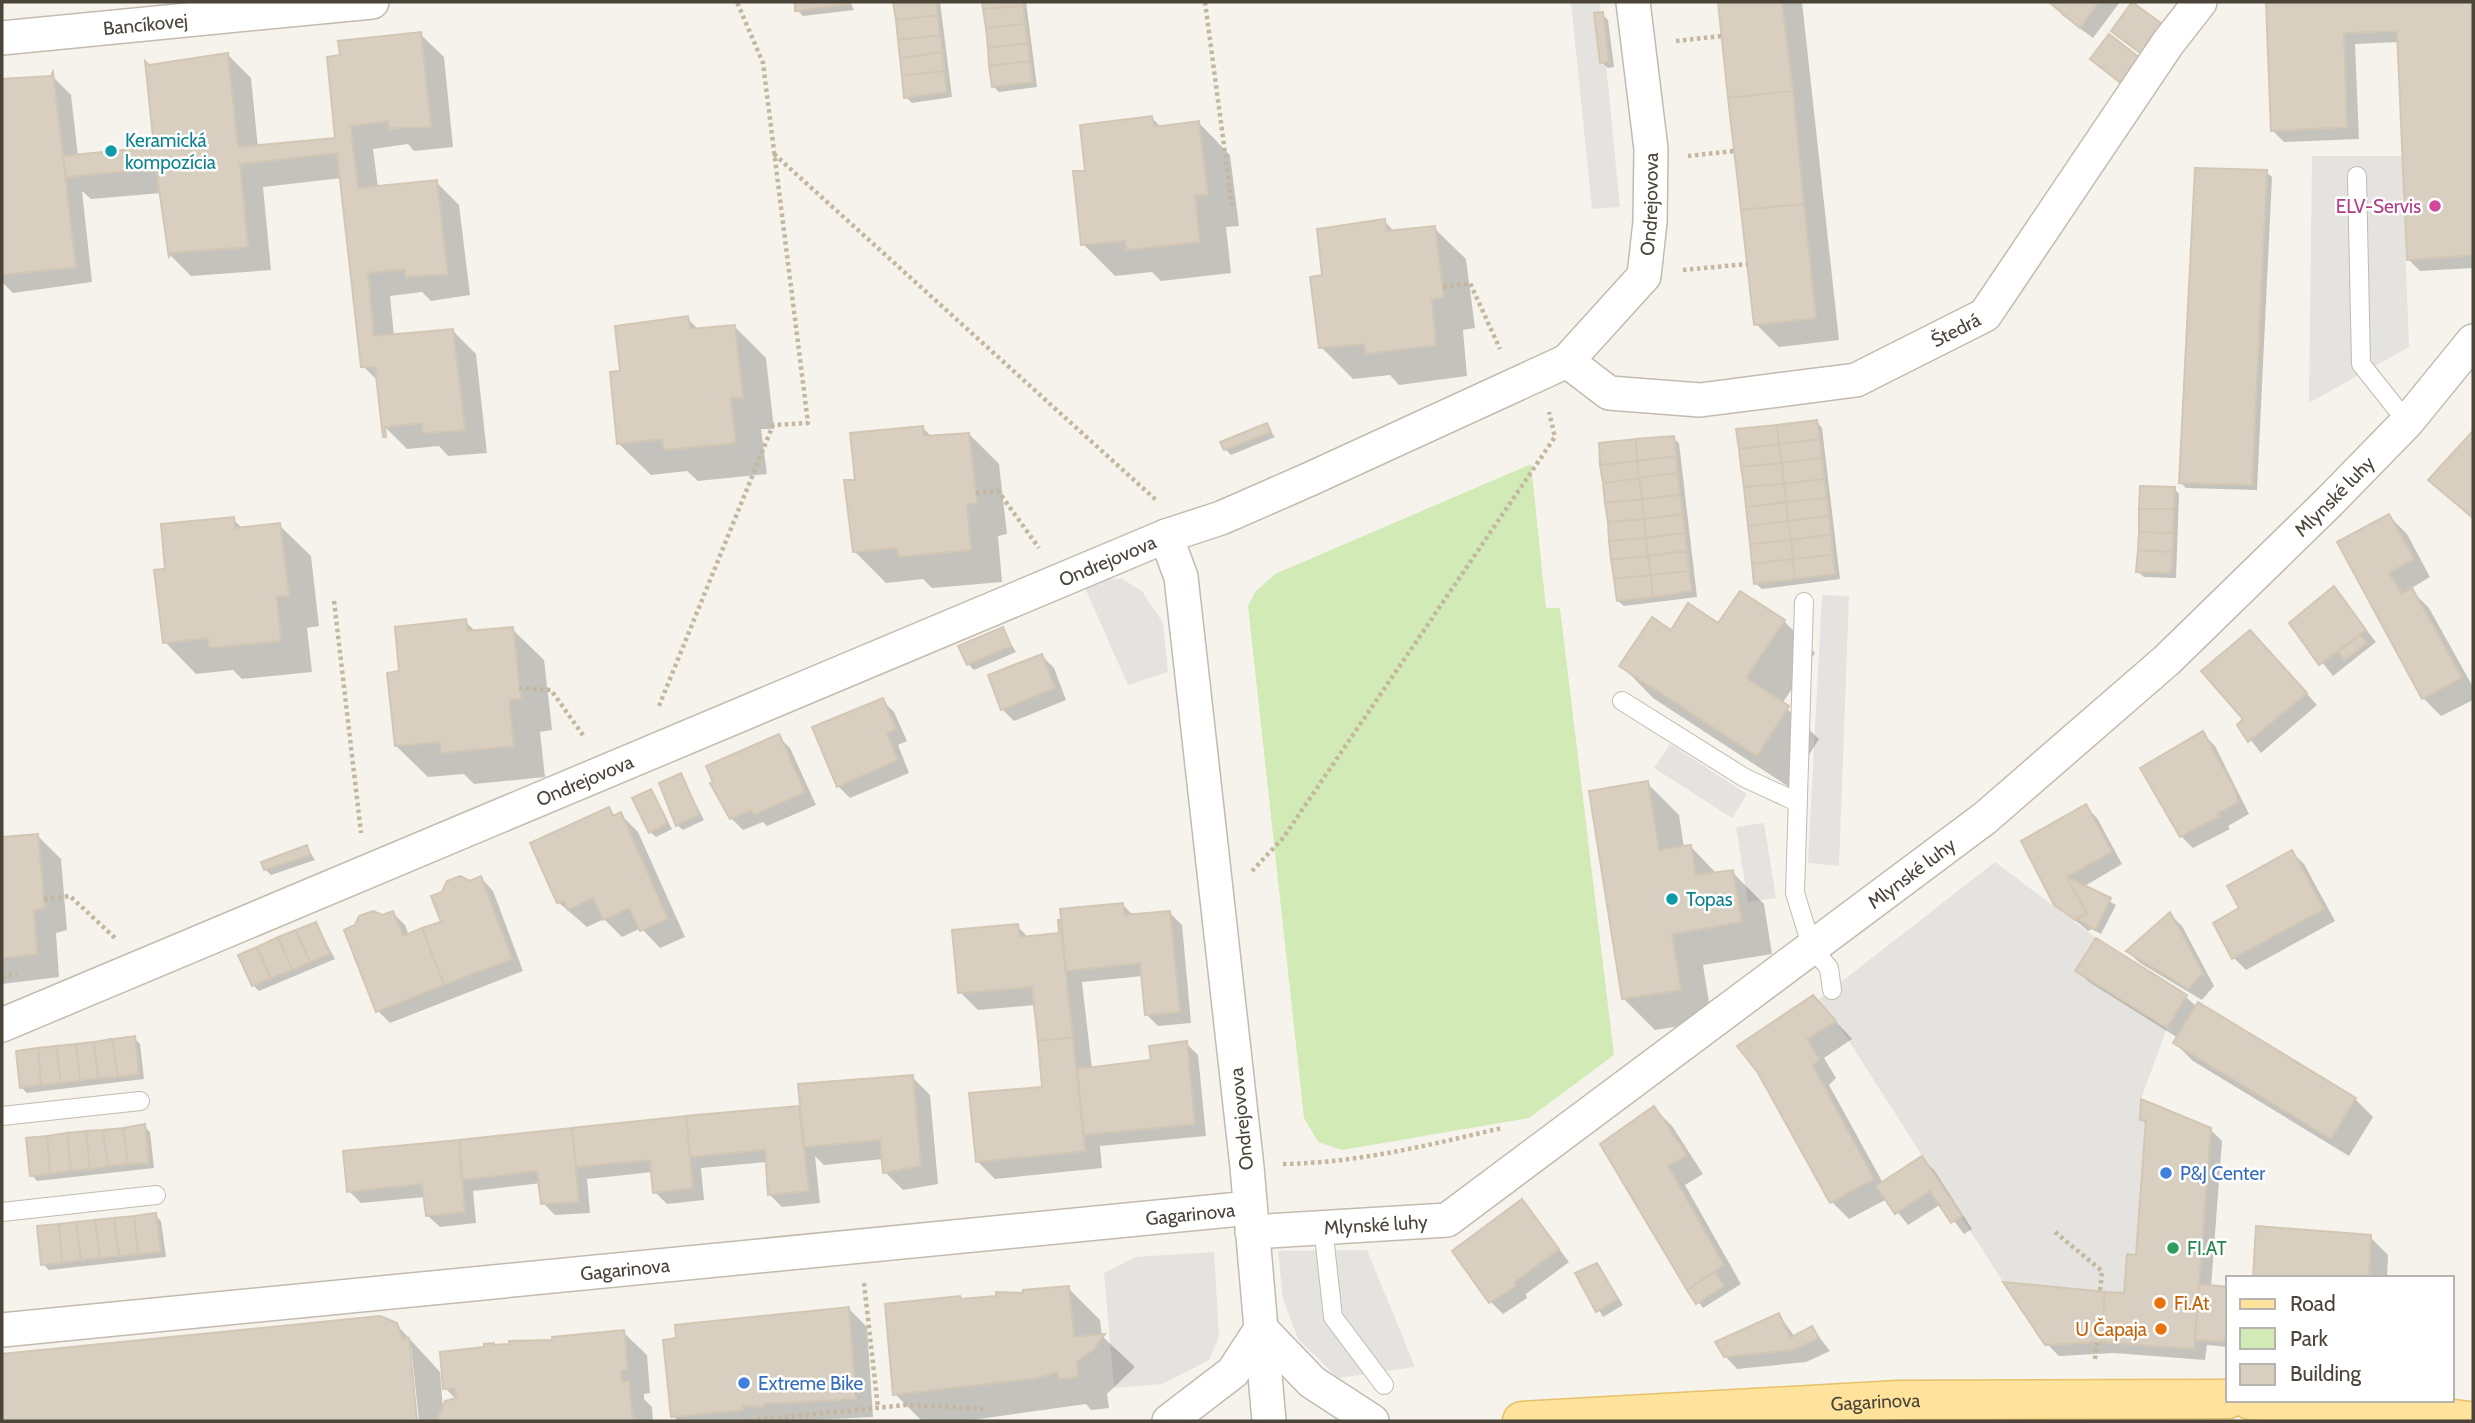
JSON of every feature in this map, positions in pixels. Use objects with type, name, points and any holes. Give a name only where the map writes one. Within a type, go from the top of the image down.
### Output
[{"type":"main road","name":"Gagarinova","points":[[1522,1421],[1899,1400],[2226,1399]]},
{"type":"main road","points":[[2275,1402],[2470,1421]]},
{"type":"street","name":"Bancíkovej","points":[[2,38],[372,2]]},
{"type":"street","name":"Ondrejovova","points":[[2,1025],[1164,521],[1221,518],[1567,361],[1644,276],[1650,222],[1651,149],[1633,2]]},
{"type":"street","name":"Štedrá","points":[[1567,361],[1609,393],[1700,400],[1856,380],[1985,315],[2168,43],[2200,2]]},
{"type":"street","name":"Mlynské luhy","points":[[1251,1220],[1323,1227],[1447,1220],[1985,818],[2167,660],[2407,422],[2473,341]]},
{"type":"street","name":"Ondrejovova","points":[[1164,521],[1181,577],[1251,1220],[1269,1421]]},
{"type":"street","name":"Gagarinova","points":[[2,1330],[1251,1220]]},
{"type":"street","points":[[1169,1421],[1233,1372],[1261,1329],[1312,1382],[1372,1421]]},
{"type":"lane","points":[[2357,176],[2361,364],[2407,422]]},
{"type":"lane","points":[[1804,602],[1795,893],[1812,948],[1829,968],[1832,990]]},
{"type":"lane","points":[[1622,701],[1745,778],[1797,802]]},
{"type":"lane","points":[[2,1116],[140,1101]]},
{"type":"lane","points":[[2,1212],[156,1195]]},
{"type":"lane","points":[[1323,1227],[1333,1317],[1384,1385]]},
{"type":"path","points":[[657,710],[773,425],[808,423],[763,63],[737,2]]},
{"type":"path","points":[[1205,2],[1232,206]]},
{"type":"path","points":[[1664,42],[1722,36]]},
{"type":"path","points":[[1677,157],[1734,151]]},
{"type":"path","points":[[774,154],[1164,521]]},
{"type":"path","points":[[1671,271],[1747,264]]},
{"type":"path","points":[[1443,287],[1470,283],[1504,357]]},
{"type":"path","points":[[1537,418],[1593,381]]},
{"type":"path","points":[[1250,873],[1283,838],[1555,437],[1549,412]]},
{"type":"path","points":[[976,493],[999,491],[1044,555]]},
{"type":"path","points":[[334,601],[362,837]]},
{"type":"path","points":[[520,688],[551,691],[590,745]]},
{"type":"path","points":[[44,899],[70,896],[121,943]]},
{"type":"path","points":[[1273,1164],[1321,1164],[1380,1156],[1510,1126]]},
{"type":"path","points":[[2055,1231],[2102,1271],[2100,1292]]},
{"type":"path","points":[[863,1278],[878,1408]]},
{"type":"path","points":[[2095,1364],[2096,1343]]},
{"type":"path","points":[[743,1421],[906,1405],[988,1409]]},
{"type":"green space","points":[[1531,464],[1546,608],[1560,608],[1614,1055],[1529,1118],[1342,1150],[1318,1142],[1304,1118],[1248,606],[1256,591],[1275,574]]},
{"type":"shaded area","points":[[1571,2],[1600,2],[1620,207],[1592,209]]},
{"type":"shaded area","points":[[2312,156],[2402,156],[2409,347],[2309,403]]},
{"type":"shaded area","points":[[1097,578],[1122,579],[1142,591],[1163,623],[1168,672],[1128,685],[1084,586]]},
{"type":"shaded area","points":[[1822,595],[1849,596],[1839,866],[1808,863]]},
{"type":"shaded area","points":[[1670,744],[1747,794],[1732,818],[1654,768]]},
{"type":"shaded area","points":[[1764,823],[1776,898],[1748,902],[1736,827]]},
{"type":"shaded area","points":[[1995,862],[2096,938],[2075,971],[2167,1028],[2141,1099],[2140,1120],[2146,1121],[2136,1255],[2127,1255],[2124,1293],[2003,1282],[1836,1021],[1818,1000]]},
{"type":"shaded area","points":[[1367,1250],[1415,1367],[1338,1378],[1298,1339],[1283,1299],[1278,1251]]},
{"type":"shaded area","points":[[1214,1252],[1219,1337],[1209,1360],[1162,1384],[1114,1388],[1104,1273],[1135,1257]]},
{"type":"building","points":[[795,2],[848,2],[850,4],[795,11]]},
{"type":"building","points":[[893,2],[936,2],[938,15],[896,20]]},
{"type":"building","points":[[982,2],[1023,2],[1023,6],[983,9]]},
{"type":"building","points":[[1718,2],[1782,2],[1793,91],[1728,98]]},
{"type":"building","points":[[2049,2],[2099,2],[2080,28]]},
{"type":"building","points":[[2132,2],[2165,26],[2143,55],[2111,31]]},
{"type":"building","points":[[2266,2],[2473,2],[2473,255],[2407,260],[2397,31],[2344,33],[2347,127],[2271,131]]},
{"type":"building","points":[[1023,6],[1025,24],[986,28],[983,9]]},
{"type":"building","points":[[1603,12],[1609,62],[1600,63],[1594,13]]},
{"type":"building","points":[[938,15],[940,35],[898,40],[896,20]]},
{"type":"building","points":[[1025,24],[1028,43],[988,48],[986,28]]},
{"type":"building","points":[[421,32],[431,127],[392,128],[390,132],[388,121],[351,126],[353,149],[358,188],[437,180],[448,275],[409,276],[406,279],[405,269],[368,273],[374,336],[453,329],[465,430],[423,433],[422,423],[385,427],[386,437],[383,437],[375,367],[361,367],[337,153],[240,164],[248,247],[169,253],[169,258],[156,168],[66,177],[63,156],[154,147],[145,61],[149,65],[228,53],[238,147],[335,138],[327,57],[340,55],[338,41]]},
{"type":"building","points":[[2109,34],[2141,59],[2122,84],[2090,59]]},
{"type":"building","points":[[940,35],[943,52],[900,58],[898,40]]},
{"type":"building","points":[[1028,43],[1030,61],[989,66],[988,48]]},
{"type":"building","points":[[943,52],[944,71],[902,76],[900,58]]},
{"type":"building","points":[[1030,61],[1033,82],[992,87],[989,66]]},
{"type":"building","points":[[944,71],[947,92],[904,98],[902,76]]},
{"type":"building","points":[[53,72],[76,267],[2,275],[2,79],[51,76]]},
{"type":"building","points":[[1793,91],[1804,204],[1741,210],[1728,98]]},
{"type":"building","points":[[1152,116],[1154,127],[1199,121],[1208,195],[1195,196],[1200,242],[1127,250],[1125,241],[1081,245],[1073,171],[1085,171],[1080,125]]},
{"type":"building","points":[[2195,168],[2267,170],[2252,485],[2179,483]]},
{"type":"building","points":[[1804,204],[1816,318],[1754,325],[1741,210]]},
{"type":"building","points":[[1385,219],[1386,231],[1435,226],[1444,297],[1432,299],[1436,345],[1366,354],[1364,344],[1319,348],[1310,277],[1322,275],[1317,229]]},
{"type":"building","points":[[688,316],[690,329],[735,325],[743,398],[730,398],[736,443],[664,450],[662,439],[617,444],[610,372],[620,371],[615,326]]},
{"type":"building","points":[[1817,420],[1820,439],[1779,444],[1777,425]]},
{"type":"building","points":[[1267,423],[1271,432],[1224,450],[1220,442]]},
{"type":"building","points":[[1777,425],[1779,444],[1739,449],[1736,429]]},
{"type":"building","points":[[923,426],[924,436],[969,433],[977,503],[967,504],[971,550],[899,557],[897,548],[853,552],[844,480],[855,480],[850,433]]},
{"type":"building","points":[[2473,433],[2473,518],[2428,480]]},
{"type":"building","points":[[1674,436],[1676,456],[1637,461],[1636,439]]},
{"type":"building","points":[[1636,439],[1637,461],[1600,465],[1599,443]]},
{"type":"building","points":[[1820,439],[1822,458],[1782,463],[1779,444]]},
{"type":"building","points":[[1779,444],[1782,463],[1741,467],[1739,449]]},
{"type":"building","points":[[1676,456],[1678,473],[1639,478],[1637,461]]},
{"type":"building","points":[[1822,458],[1824,479],[1784,484],[1782,463]]},
{"type":"building","points":[[1637,461],[1639,478],[1603,483],[1600,465]]},
{"type":"building","points":[[1782,463],[1784,484],[1744,487],[1741,467]]},
{"type":"building","points":[[1678,473],[1680,495],[1642,499],[1639,478]]},
{"type":"building","points":[[1639,478],[1642,499],[1605,503],[1603,483]]},
{"type":"building","points":[[1824,479],[1827,498],[1786,502],[1784,484]]},
{"type":"building","points":[[1784,484],[1786,502],[1746,507],[1744,487]]},
{"type":"building","points":[[2140,486],[2175,487],[2174,509],[2139,509]]},
{"type":"building","points":[[1680,495],[1683,514],[1644,519],[1642,499]]},
{"type":"building","points":[[1827,498],[1829,516],[1788,521],[1786,502]]},
{"type":"building","points":[[1642,499],[1644,519],[1608,522],[1605,503]]},
{"type":"building","points":[[1786,502],[1788,521],[1748,526],[1746,507]]},
{"type":"building","points":[[2139,509],[2174,509],[2173,533],[2139,532]]},
{"type":"building","points":[[1683,514],[1685,533],[1646,538],[1644,519]]},
{"type":"building","points":[[2389,514],[2414,559],[2389,573],[2402,594],[2412,588],[2462,678],[2422,699],[2337,542]]},
{"type":"building","points":[[1829,516],[1831,534],[1791,540],[1788,521]]},
{"type":"building","points":[[234,517],[235,528],[280,523],[289,593],[289,596],[277,597],[281,641],[209,648],[208,638],[163,643],[154,570],[165,569],[161,524]]},
{"type":"building","points":[[1644,519],[1646,538],[1609,541],[1608,522]]},
{"type":"building","points":[[1788,521],[1791,540],[1750,544],[1748,526]]},
{"type":"building","points":[[2139,532],[2173,533],[2173,552],[2138,550]]},
{"type":"building","points":[[1685,533],[1687,551],[1648,556],[1646,538]]},
{"type":"building","points":[[1831,534],[1833,555],[1793,559],[1791,540]]},
{"type":"building","points":[[1646,538],[1648,556],[1611,560],[1609,541]]},
{"type":"building","points":[[1791,540],[1793,559],[1752,564],[1750,544]]},
{"type":"building","points":[[2138,550],[2173,552],[2171,573],[2136,572]]},
{"type":"building","points":[[1687,551],[1689,571],[1651,575],[1648,556]]},
{"type":"building","points":[[1833,555],[1835,574],[1795,579],[1793,559]]},
{"type":"building","points":[[1648,556],[1651,575],[1614,579],[1611,560]]},
{"type":"building","points":[[1793,559],[1795,579],[1754,584],[1752,564]]},
{"type":"building","points":[[1689,571],[1692,591],[1653,597],[1651,575]]},
{"type":"building","points":[[1651,575],[1653,597],[1617,601],[1614,579]]},
{"type":"building","points":[[2334,586],[2366,630],[2319,665],[2289,623]]},
{"type":"building","points":[[1740,591],[1785,620],[1746,678],[1789,706],[1757,756],[1619,666],[1652,617],[1671,630],[1688,603],[1718,623]]},
{"type":"building","points":[[466,619],[467,631],[513,627],[521,699],[509,700],[514,746],[441,753],[440,742],[395,746],[387,673],[399,671],[395,627]]},
{"type":"building","points":[[1003,627],[1011,646],[967,665],[958,646]]},
{"type":"building","points":[[2250,630],[2307,693],[2248,742],[2237,725],[2243,719],[2201,671]]},
{"type":"building","points":[[2360,635],[2367,643],[2345,660],[2338,652]]},
{"type":"building","points":[[1042,654],[1055,688],[1001,710],[988,675]]},
{"type":"building","points":[[883,698],[896,729],[887,733],[898,760],[837,787],[812,727]]},
{"type":"building","points":[[2203,731],[2235,790],[2238,802],[2217,814],[2220,816],[2180,837],[2140,768]]},
{"type":"building","points":[[779,734],[805,792],[754,815],[751,810],[730,819],[710,783],[713,782],[706,766]]},
{"type":"building","points":[[681,773],[699,814],[676,826],[659,783]]},
{"type":"building","name":"Topas","points":[[1648,781],[1659,850],[1691,845],[1696,875],[1733,870],[1742,922],[1672,934],[1681,990],[1622,999],[1589,791]]},
{"type":"building","points":[[651,789],[668,823],[649,833],[632,798]]},
{"type":"building","points":[[2086,804],[2112,852],[2067,877],[2087,914],[2075,920],[2054,905],[2021,841]]},
{"type":"building","points":[[609,807],[613,816],[621,812],[668,919],[640,931],[629,908],[603,920],[593,898],[568,910],[564,901],[557,903],[530,843]]},
{"type":"building","points":[[38,834],[45,908],[34,910],[37,954],[2,958],[2,837]]},
{"type":"building","points":[[307,845],[310,855],[264,870],[261,862]]},
{"type":"building","points":[[2292,850],[2324,909],[2232,959],[2213,923],[2239,908],[2227,886]]},
{"type":"building","points":[[460,876],[470,881],[481,876],[512,959],[444,985],[422,928],[441,922],[431,896],[442,892],[447,881]]},
{"type":"building","points":[[2067,877],[2111,898],[2095,930],[2077,918],[2087,914]]},
{"type":"building","points":[[1123,903],[1124,915],[1170,911],[1180,1012],[1145,1015],[1140,963],[1066,971],[1060,909]]},
{"type":"building","points":[[373,911],[382,915],[393,911],[403,936],[422,928],[444,985],[376,1012],[344,930],[355,925],[359,916]]},
{"type":"building","points":[[2170,912],[2203,973],[2189,989],[2126,951]]},
{"type":"building","points":[[1058,920],[1073,1037],[1038,1041],[1032,987],[958,993],[952,930],[1018,924],[1020,937],[1059,933]]},
{"type":"building","points":[[316,922],[330,954],[310,962],[296,930]]},
{"type":"building","points":[[296,930],[310,962],[292,970],[278,937]]},
{"type":"building","points":[[278,937],[292,970],[271,978],[257,947]]},
{"type":"building","points":[[2096,938],[2187,995],[2167,1028],[2075,971]]},
{"type":"building","points":[[257,947],[271,978],[252,986],[238,955]]},
{"type":"building","points":[[1813,995],[1836,1021],[1807,1039],[1819,1059],[1813,1066],[1874,1179],[1830,1203],[1758,1073],[1737,1046]]},
{"type":"building","points":[[2198,1002],[2356,1098],[2331,1139],[2173,1043]]},
{"type":"building","points":[[135,1036],[139,1074],[118,1077],[112,1039]]},
{"type":"building","points":[[1073,1037],[1085,1151],[976,1162],[969,1093],[1042,1087],[1038,1041]]},
{"type":"building","points":[[112,1039],[118,1077],[98,1078],[94,1042]]},
{"type":"building","points":[[1187,1041],[1195,1124],[1084,1135],[1077,1069],[1151,1060],[1149,1046]]},
{"type":"building","points":[[94,1042],[98,1078],[80,1081],[76,1044]]},
{"type":"building","points":[[76,1044],[80,1081],[61,1083],[56,1046]]},
{"type":"building","points":[[56,1046],[61,1083],[41,1085],[38,1048]]},
{"type":"building","points":[[38,1048],[41,1085],[20,1088],[16,1051]]},
{"type":"building","points":[[913,1075],[921,1166],[883,1173],[880,1140],[804,1147],[798,1084]]},
{"type":"building","points":[[2141,1099],[2211,1128],[2194,1349],[2101,1342],[2105,1292],[2124,1293],[2127,1254],[2136,1255],[2146,1120],[2140,1120]]},
{"type":"building","points":[[799,1106],[809,1191],[768,1195],[765,1150],[690,1157],[686,1116]]},
{"type":"building","points":[[1654,1106],[1687,1155],[1668,1166],[1724,1265],[1687,1290],[1600,1144]]},
{"type":"building","points":[[686,1116],[693,1188],[653,1193],[650,1160],[576,1167],[572,1128]]},
{"type":"building","points":[[145,1124],[149,1163],[128,1164],[123,1128]]},
{"type":"building","points":[[123,1128],[128,1164],[108,1166],[103,1130]]},
{"type":"building","points":[[572,1128],[579,1202],[541,1204],[537,1171],[462,1180],[459,1140]]},
{"type":"building","points":[[103,1130],[108,1166],[90,1169],[86,1131]]},
{"type":"building","points":[[86,1131],[90,1169],[71,1171],[67,1133]]},
{"type":"building","points":[[67,1133],[71,1171],[50,1174],[47,1136]]},
{"type":"building","points":[[47,1136],[50,1174],[30,1176],[26,1138]]},
{"type":"building","points":[[459,1140],[465,1212],[426,1216],[422,1184],[347,1192],[343,1151]]},
{"type":"building","points":[[1922,1156],[1962,1216],[1951,1223],[1930,1191],[1895,1214],[1876,1186]]},
{"type":"building","points":[[1522,1199],[1559,1249],[1515,1282],[1516,1286],[1489,1303],[1452,1251]]},
{"type":"building","points":[[156,1213],[161,1252],[138,1254],[134,1216]]},
{"type":"building","points":[[134,1216],[138,1254],[119,1256],[114,1218]]},
{"type":"building","points":[[114,1218],[119,1256],[100,1258],[95,1220]]},
{"type":"building","points":[[95,1220],[100,1258],[81,1260],[76,1222]]},
{"type":"building","points":[[76,1222],[81,1260],[62,1263],[59,1224]]},
{"type":"building","points":[[59,1224],[62,1263],[41,1265],[37,1226]]},
{"type":"building","points":[[2256,1226],[2371,1235],[2369,1276],[2253,1276]]},
{"type":"building","points":[[1597,1263],[1618,1299],[1596,1312],[1575,1273]]},
{"type":"building","points":[[1715,1272],[1724,1286],[1696,1304],[1687,1290]]},
{"type":"building","points":[[2003,1282],[2105,1292],[2101,1342],[2045,1345]]},
{"type":"building","points":[[2199,1284],[2226,1287],[2226,1342],[2195,1340]]},
{"type":"building","points":[[1069,1286],[1074,1337],[1105,1334],[1094,1349],[1077,1362],[1078,1377],[1058,1379],[1058,1372],[1037,1378],[893,1395],[885,1304],[960,1296],[961,1299],[996,1296],[996,1292],[1023,1293],[1023,1290]]},
{"type":"building","points":[[849,1307],[856,1399],[765,1404],[762,1407],[743,1406],[743,1410],[671,1417],[663,1340],[676,1338],[675,1325]]},
{"type":"building","points":[[1779,1313],[1790,1338],[1812,1326],[1819,1338],[1793,1350],[1724,1357],[1715,1342]]},
{"type":"building","points":[[380,1316],[397,1323],[403,1339],[409,1338],[417,1421],[2,1421],[2,1354]]},
{"type":"building","points":[[624,1330],[628,1370],[621,1371],[622,1382],[629,1381],[633,1421],[440,1421],[438,1418],[445,1401],[456,1398],[455,1388],[443,1389],[440,1352],[484,1347],[484,1344],[509,1344],[509,1341],[552,1340],[552,1337]]},
{"type":"place","name":"Keramická kompozícia","points":[[111,151]]},
{"type":"place","name":"ELV-Servis","points":[[2435,206]]},
{"type":"place","name":"Topas","points":[[1672,899]]},
{"type":"place","name":"P&J Center","points":[[2166,1173]]},
{"type":"place","name":"FI.AT","points":[[2173,1248]]},
{"type":"place","name":"Fi.At","points":[[2160,1303]]},
{"type":"place","name":"U Čapaja","points":[[2161,1329]]},
{"type":"place","name":"Extreme Bike","points":[[744,1383]]}]
